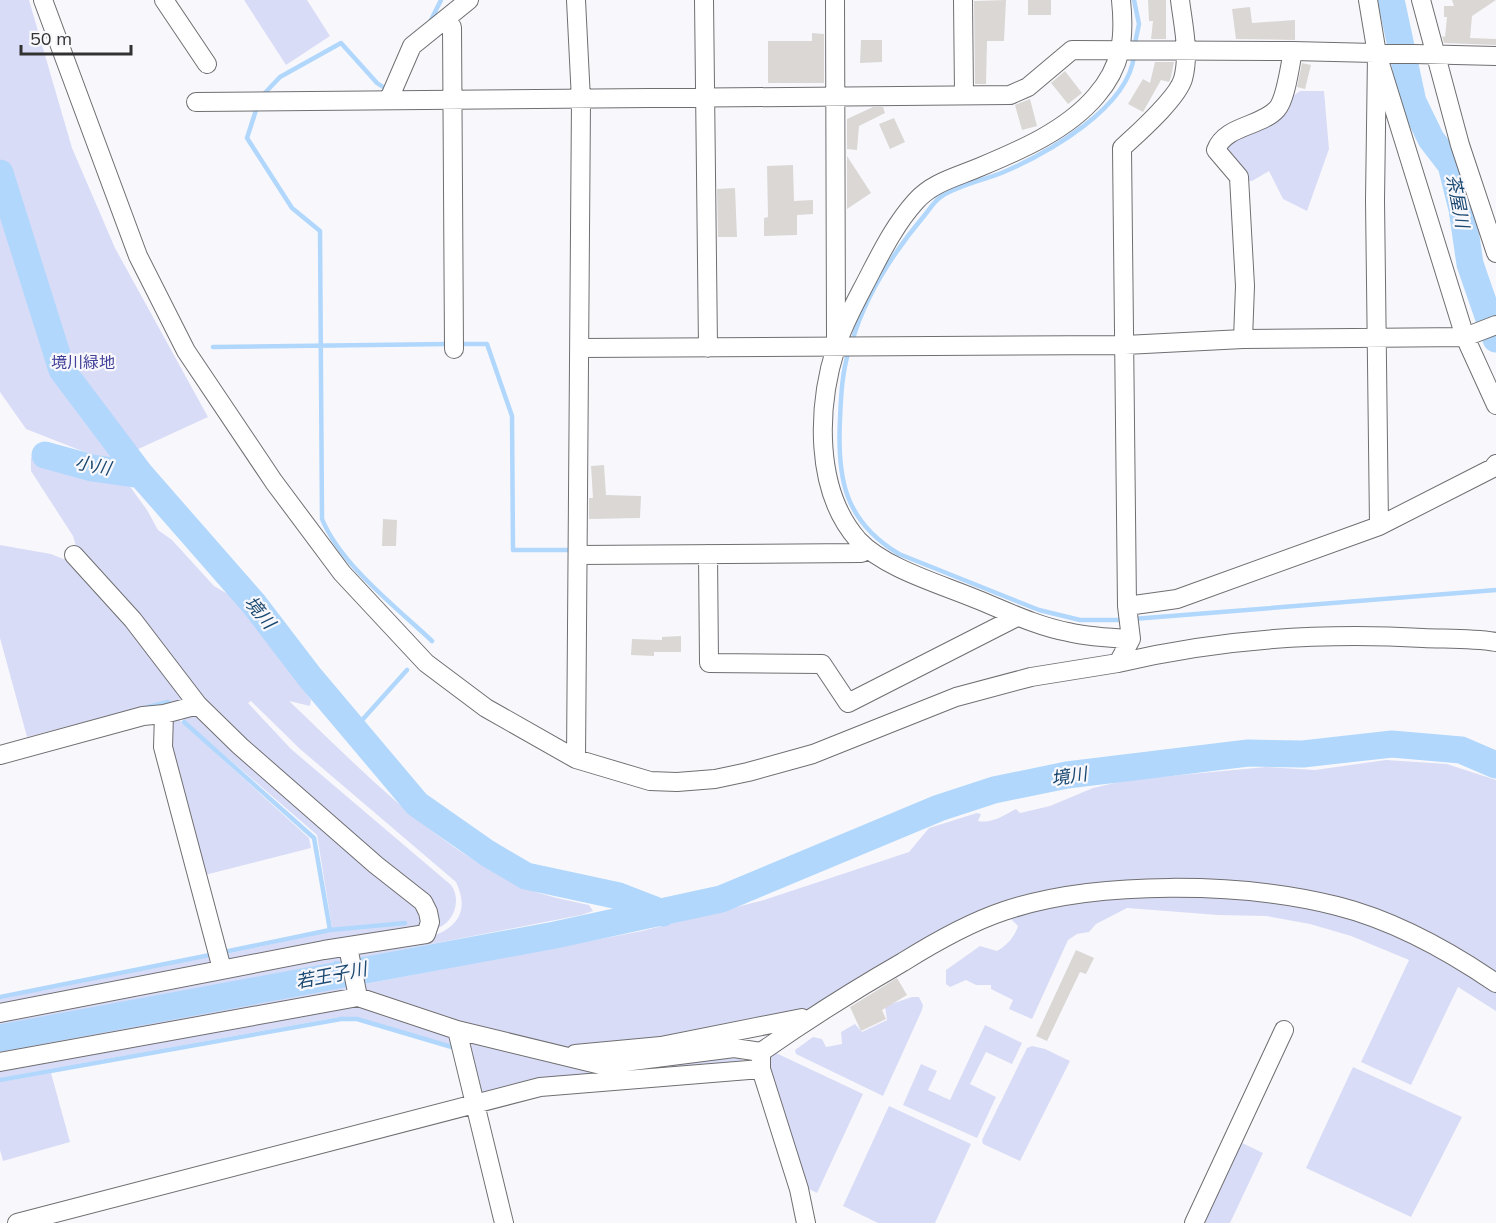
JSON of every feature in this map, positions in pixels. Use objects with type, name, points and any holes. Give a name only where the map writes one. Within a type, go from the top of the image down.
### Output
[{"type":"street","points":[[43,0],[138,256],[186,351],[274,482],[342,573],[426,663],[486,708],[576,759],[651,781],[715,779],[813,754],[956,697],[1031,677],[1118,663],[1174,650],[1289,636],[1386,636],[1496,642]]},
{"type":"street","points":[[165,0],[207,64]]},
{"type":"street","points":[[389,99],[412,46],[469,0]]},
{"type":"street","points":[[576,0],[580,99],[580,348],[576,759]]},
{"type":"street","points":[[704,0],[703,96],[708,348]]},
{"type":"street","points":[[835,0],[836,346],[825,405],[826,463],[830,483],[843,518],[868,550],[908,571],[1017,616],[1067,632],[1131,639]]},
{"type":"street","points":[[963,0],[964,93]]},
{"type":"street","points":[[836,346],[890,236],[917,199],[933,186],[1038,141],[1063,124],[1096,96],[1122,50],[1121,0]]},
{"type":"street","points":[[1118,663],[1131,639],[1127,606],[1122,148],[1162,109],[1183,81],[1186,52],[1180,0]]},
{"type":"street","points":[[1368,0],[1379,53],[1465,337],[1496,405]]},
{"type":"street","points":[[1421,0],[1431,54],[1496,253]]},
{"type":"street","points":[[452,27],[454,349]]},
{"type":"street","points":[[196,102],[964,93],[1010,95],[1028,87],[1072,50],[1293,51],[1496,56]]},
{"type":"street","points":[[1243,339],[1245,286],[1239,177],[1216,150],[1225,137],[1276,110],[1281,101],[1293,51]]},
{"type":"street","points":[[1379,53],[1377,339],[1379,526]]},
{"type":"street","points":[[580,348],[1125,345],[1243,339],[1465,337],[1496,325]]},
{"type":"street","points":[[1127,606],[1177,599],[1379,526],[1493,468],[1496,464]]},
{"type":"street","points":[[578,555],[861,553],[868,550]]},
{"type":"street","points":[[708,554],[709,663],[822,664],[848,703],[1017,616]]},
{"type":"street","points":[[0,1013],[222,969],[426,934],[430,922],[429,912],[423,902],[376,865],[240,746],[198,705],[133,620],[74,555]]},
{"type":"street","points":[[0,755],[143,716],[164,714],[198,705]]},
{"type":"street","points":[[164,714],[163,747],[222,969]]},
{"type":"street","points":[[17,1223],[540,1087],[761,1061],[813,1015],[948,935],[979,920],[1042,900],[1126,889],[1257,893],[1339,906],[1399,929],[1496,983]]},
{"type":"street","points":[[348,946],[357,993]]},
{"type":"street","points":[[0,1062],[357,993],[457,1030],[601,1065],[734,1048],[761,1061],[799,1189],[806,1223]]},
{"type":"street","points":[[561,1056],[661,1046],[766,1027],[813,1015]]},
{"type":"street","points":[[457,1030],[504,1223]]},
{"type":"street","points":[[1194,1223],[1284,1030]]},
{"type":"green space","name":"境川緑地","points":[[0,0],[29,0],[72,148],[115,248],[208,417],[110,462],[26,429],[0,392]]},
{"type":"green space","points":[[244,0],[307,0],[330,36],[286,65]]},
{"type":"green space","points":[[1300,91],[1324,91],[1329,149],[1307,211],[1283,199],[1269,171],[1252,181],[1244,180],[1222,145]]},
{"type":"green space","points":[[31,457],[42,462],[123,477],[147,510],[158,530],[172,540],[214,586],[245,604],[311,700],[310,706],[289,701],[371,779],[428,828],[490,870],[531,890],[589,905],[593,911],[355,959],[357,949],[413,942],[447,929],[458,918],[462,902],[456,882],[300,749],[251,701],[248,703],[291,749],[451,885],[456,898],[454,913],[445,924],[432,929],[434,915],[225,724],[123,598],[78,553],[73,536],[31,471]]},
{"type":"green space","points":[[0,545],[51,554],[71,562],[187,694],[185,703],[174,706],[168,700],[27,737],[0,638]]},
{"type":"green space","points":[[190,709],[425,914],[419,930],[227,963],[222,955],[328,932],[405,924],[406,921],[332,928],[317,835],[185,721],[179,713]]},
{"type":"green space","points":[[174,715],[309,838],[311,848],[201,876],[166,744]]},
{"type":"green space","points":[[1386,760],[1447,764],[1496,780],[1496,977],[1461,954],[1282,891],[1011,903],[814,1010],[740,1026],[580,1050],[517,1041],[363,992],[360,985],[642,931],[764,900],[909,852],[929,828],[977,813],[981,814],[978,821],[993,820],[1016,809],[1020,813],[1050,806],[1093,788],[1127,780],[1266,767],[1315,770]]},
{"type":"green space","points":[[1094,896],[1263,897],[1375,923],[1496,989],[1496,1011],[1458,987],[1411,1085],[1361,1062],[1409,960],[1351,936],[1310,924],[1266,916],[1127,908],[1096,924],[1089,932],[1077,934],[1068,940],[1032,1019],[1009,1009],[1013,1000],[991,989],[991,985],[976,985],[966,980],[950,987],[946,984],[946,970],[980,946],[997,951],[1010,941],[1018,926],[1008,916]]},
{"type":"green space","points":[[343,951],[346,962],[0,1025],[0,1017]]},
{"type":"green space","points":[[215,956],[217,962],[0,1009],[0,999]]},
{"type":"green space","points":[[351,986],[352,991],[0,1057],[0,1051]]},
{"type":"green space","points":[[919,997],[923,1005],[922,1010],[883,1096],[796,1054],[795,1050],[813,1037],[822,1039],[826,1047],[842,1044],[841,1032],[855,1024],[862,1032],[887,1020],[885,1006]]},
{"type":"green space","points":[[349,1003],[450,1036],[457,1047],[357,1017],[339,1017],[0,1078],[0,1067]]},
{"type":"green space","points":[[985,1025],[1022,1043],[1012,1064],[986,1052],[970,1084],[996,1097],[977,1138],[903,1105],[921,1064],[937,1071],[928,1090],[950,1100]]},
{"type":"green space","points":[[466,1035],[520,1051],[738,1056],[742,1059],[741,1063],[483,1096]]},
{"type":"green space","points":[[1032,1046],[1045,1049],[1070,1061],[1020,1161],[983,1144],[982,1140],[1027,1048]]},
{"type":"green space","points":[[776,1053],[863,1094],[817,1193],[803,1186],[766,1064],[768,1057]]},
{"type":"green space","points":[[1353,1067],[1462,1117],[1411,1217],[1306,1168]]},
{"type":"green space","points":[[51,1073],[70,1142],[3,1161],[0,1150],[0,1082]]},
{"type":"green space","points":[[889,1106],[971,1144],[935,1223],[878,1223],[843,1206]]},
{"type":"green space","points":[[1238,1141],[1263,1153],[1230,1223],[1198,1223]]},
{"type":"building","points":[[1006,0],[1004,41],[987,41],[986,84],[975,84],[974,1]]},
{"type":"building","points":[[1028,0],[1051,0],[1051,15],[1028,15]]},
{"type":"building","points":[[1148,0],[1166,0],[1166,39],[1151,39],[1153,21],[1149,21]]},
{"type":"building","points":[[1452,0],[1496,0],[1472,16],[1470,38],[1496,39],[1496,45],[1444,43],[1442,36],[1445,37],[1447,17],[1444,17],[1444,6],[1454,6]]},
{"type":"building","points":[[1250,7],[1252,23],[1295,20],[1295,40],[1236,39],[1232,9]]},
{"type":"building","points":[[812,33],[824,34],[824,83],[768,83],[768,41],[812,41]]},
{"type":"building","points":[[861,40],[882,40],[882,62],[860,63]]},
{"type":"building","points":[[1155,62],[1174,62],[1171,77],[1169,82],[1161,80],[1143,112],[1128,104],[1143,79],[1150,83]]},
{"type":"building","points":[[1302,63],[1311,65],[1305,89],[1297,87]]},
{"type":"building","points":[[1065,71],[1082,93],[1068,104],[1051,83]]},
{"type":"building","points":[[1030,99],[1037,126],[1022,130],[1015,105]]},
{"type":"building","points":[[873,107],[883,107],[885,113],[859,126],[857,150],[847,149],[847,119]]},
{"type":"building","points":[[894,118],[905,142],[890,149],[879,124]]},
{"type":"building","points":[[847,156],[871,193],[847,209]]},
{"type":"building","points":[[793,165],[794,201],[813,200],[813,214],[797,215],[797,235],[764,236],[764,218],[768,217],[767,166]]},
{"type":"building","points":[[735,188],[737,237],[718,237],[717,189]]},
{"type":"building","points":[[604,465],[606,495],[641,496],[640,518],[589,519],[589,498],[593,498],[591,466]]},
{"type":"building","points":[[383,519],[397,520],[396,546],[382,546]]},
{"type":"building","points":[[681,636],[681,652],[654,652],[654,656],[631,655],[632,639],[662,640],[662,637]]},
{"type":"building","points":[[1076,950],[1094,958],[1086,974],[1080,972],[1047,1041],[1036,1036]]},
{"type":"building","points":[[897,978],[907,995],[882,1010],[886,1019],[861,1031],[850,1007]]},
{"type":"waterway","points":[[430,22],[441,0]]},
{"type":"waterway","points":[[1134,0],[1139,24],[1134,48]]},
{"type":"waterway","name":"茶屋川","points":[[1391,0],[1413,102],[1431,139],[1451,165],[1462,209],[1470,264],[1496,339]]},
{"type":"waterway","points":[[262,96],[280,77],[341,43],[377,83],[389,91]]},
{"type":"waterway","points":[[852,342],[864,308],[881,276],[937,200],[957,188],[1024,163],[1084,126],[1118,93],[1129,75],[1134,56]]},
{"type":"waterway","points":[[257,107],[247,138],[292,208],[320,231],[322,519],[342,553],[356,569],[386,600],[432,641]]},
{"type":"waterway","name":"境川","points":[[0,173],[62,370],[141,475],[254,604],[309,676],[417,804],[487,853],[526,876],[619,896],[663,913]]},
{"type":"waterway","points":[[213,347],[449,344]]},
{"type":"waterway","points":[[457,344],[487,344],[512,416],[513,550],[574,550]]},
{"type":"waterway","points":[[849,350],[841,393],[840,460],[848,496],[855,512],[866,527],[899,554],[1039,610],[1080,620],[1124,620]]},
{"type":"waterway","name":"小川","points":[[45,455],[92,468],[141,475]]},
{"type":"waterway","points":[[1133,619],[1496,590]]},
{"type":"waterway","points":[[355,728],[407,670]]},
{"type":"waterway","points":[[148,707],[168,702],[170,704]]},
{"type":"waterway","points":[[184,722],[314,838],[330,930]]},
{"type":"waterway","name":"境川","points":[[0,1038],[555,935],[721,899],[939,808],[994,790],[1067,775],[1248,753],[1303,754],[1392,744],[1461,750],[1496,765]]},
{"type":"waterway","points":[[224,952],[330,930],[405,923]]},
{"type":"waterway","points":[[0,997],[210,955]]},
{"type":"waterway","name":"若王子川","points":[[336,963],[338,975]]},
{"type":"waterway","points":[[0,1080],[341,1019],[357,1019],[455,1048]]}]
